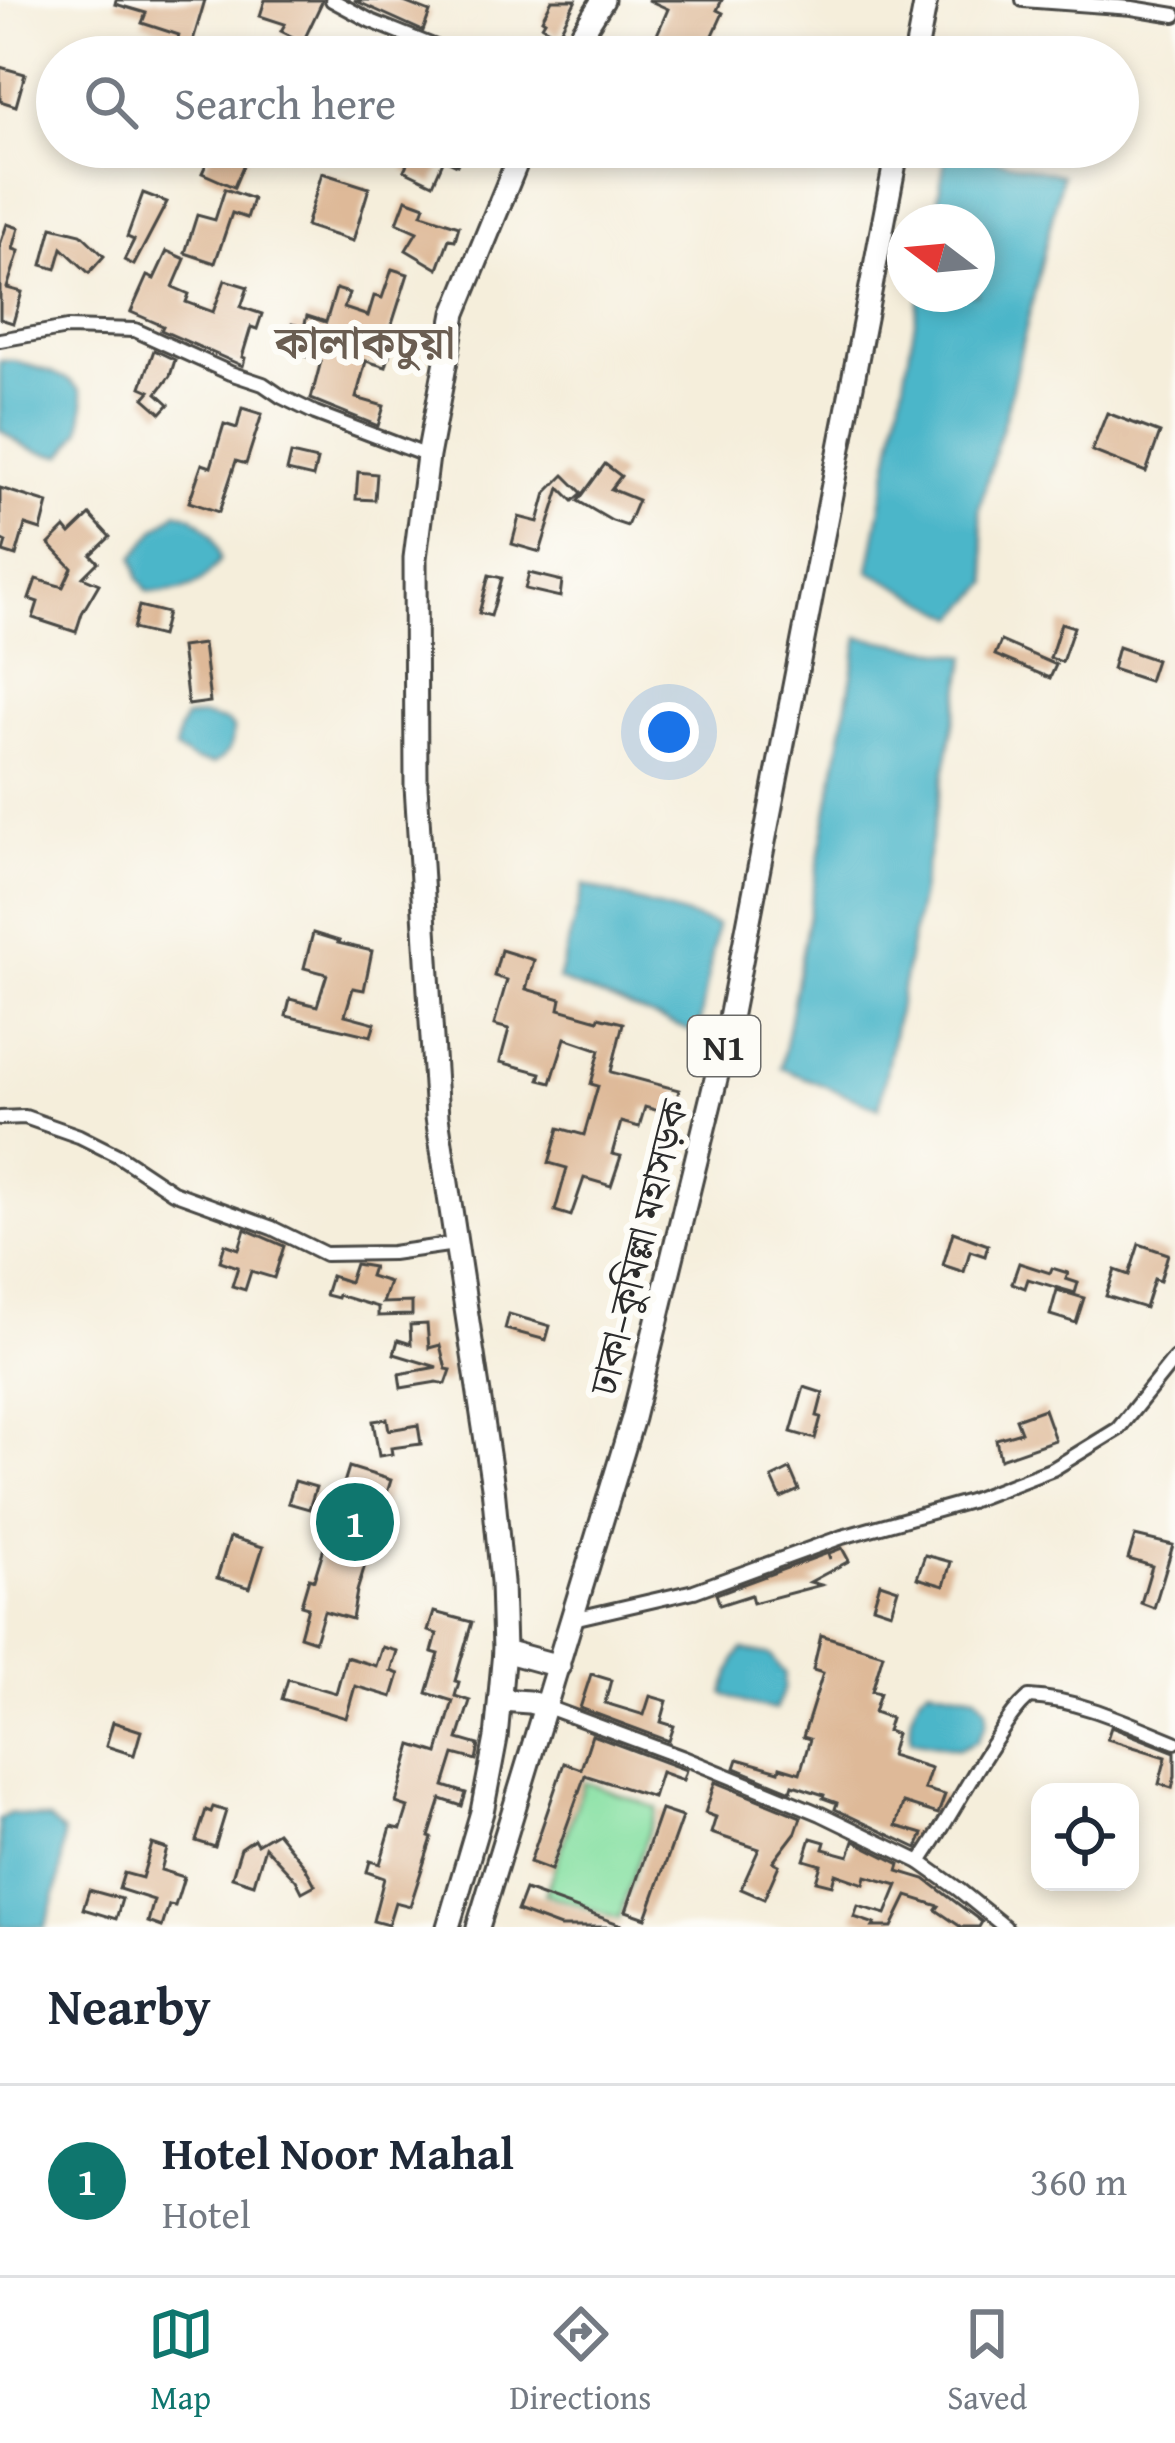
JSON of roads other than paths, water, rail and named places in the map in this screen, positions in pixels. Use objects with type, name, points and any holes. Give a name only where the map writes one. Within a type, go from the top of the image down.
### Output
[{"type":"highway","points":[[580,36],[603,0]]},
{"type":"highway","points":[[919,36],[926,0]]},
{"type":"highway","points":[[448,1927],[482,1812],[501,1700],[504,1651],[493,1487],[437,1117],[416,786],[415,558],[428,456],[455,313],[514,168]]},
{"type":"highway","name":"ঢাকা–কুমিল্লা মহাসড়ক","points":[[478,1927],[633,1418],[727,1034],[894,168]]},
{"type":"highway","points":[[504,1651],[559,1666]]},
{"type":"highway","points":[[501,1700],[547,1707]]},
{"type":"street","points":[[332,0],[406,36]]},
{"type":"street","points":[[1023,0],[1175,15]]},
{"type":"street","points":[[0,340],[68,328],[135,330],[230,374],[263,384],[315,413],[428,456]]},
{"type":"street","points":[[0,1118],[25,1117],[79,1136],[173,1192],[272,1228],[325,1254],[392,1253],[455,1244]]},
{"type":"street","points":[[573,1618],[694,1592],[1053,1469],[1118,1430],[1175,1358]]},
{"type":"street","points":[[920,1862],[968,1781],[1028,1697],[1084,1708],[1175,1742]]},
{"type":"street","points":[[547,1707],[821,1814],[920,1862],[1005,1927]]},
{"type":"water","points":[[943,168],[1032,168],[1062,175],[979,509],[989,583],[957,617],[869,571],[917,312],[995,312],[995,204],[937,204]]},
{"type":"water","points":[[0,361],[51,372],[80,390],[84,403],[81,431],[63,455],[30,448],[0,429]]},
{"type":"water","points":[[177,512],[206,528],[220,559],[206,577],[190,587],[148,592],[134,557]]},
{"type":"water","points":[[859,637],[967,656],[879,1108],[781,1068]]},
{"type":"water","points":[[203,716],[228,722],[233,728],[229,749],[213,764],[175,750],[185,718]]},
{"type":"water","points":[[584,885],[717,925],[698,1034],[558,980]]},
{"type":"water","points":[[743,1649],[770,1655],[785,1673],[775,1710],[723,1693]]},
{"type":"water","points":[[928,1687],[976,1695],[987,1708],[987,1722],[977,1741],[959,1749],[911,1740],[913,1711]]},
{"type":"water","points":[[10,1813],[49,1820],[63,1833],[58,1881],[45,1927],[0,1927],[0,1820]]},
{"type":"place","name":"Hotel Noor Mahal","points":[[355,1522]]},
{"type":"district","name":"কালাকচুয়া","points":[[365,341]]}]
